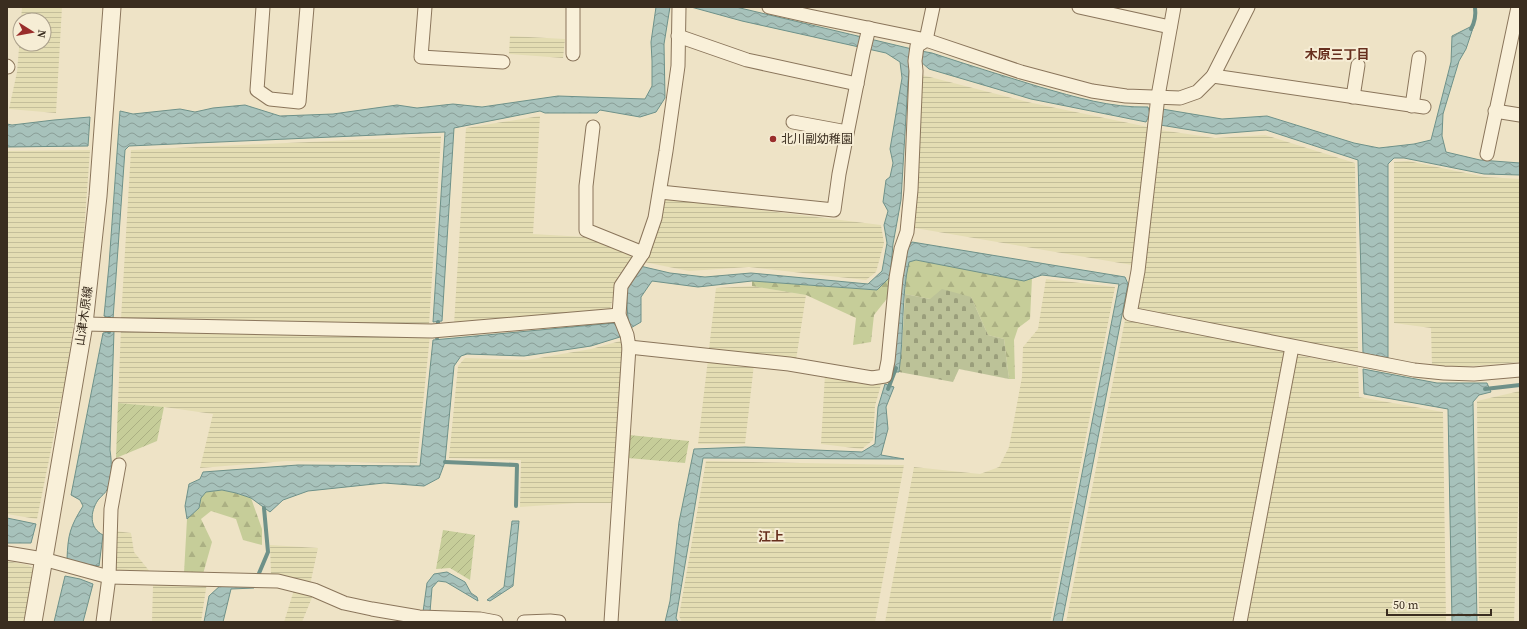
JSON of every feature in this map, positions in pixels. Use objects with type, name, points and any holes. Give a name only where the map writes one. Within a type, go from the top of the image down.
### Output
[{"type":"street","name":"山津木原線","points":[[32,622],[43,560],[91,324],[98,196],[112,7]]},
{"type":"street","points":[[263,7],[257,90],[270,99],[299,102],[307,7]]},
{"type":"street","points":[[425,7],[421,57],[504,62]]},
{"type":"street","points":[[572,54],[574,7]]},
{"type":"street","points":[[611,622],[624,330],[622,286],[643,253],[655,218],[678,66],[679,7]]},
{"type":"street","points":[[769,7],[809,12],[868,31],[922,43],[1092,91],[1157,102],[1180,98],[1197,92],[1213,76],[1248,7]]},
{"type":"street","points":[[91,324],[438,330],[624,330],[789,364],[872,378],[885,376],[888,361],[896,278],[907,232],[911,190],[916,71],[915,61],[933,7]]},
{"type":"street","points":[[1174,7],[1157,102],[1138,271],[1130,314],[1376,363],[1444,373],[1474,374],[1520,370]]},
{"type":"street","points":[[1487,154],[1495,111],[1515,43],[1518,7]]},
{"type":"street","points":[[1086,8],[1170,27]]},
{"type":"street","points":[[660,192],[834,210],[839,174],[868,31]]},
{"type":"street","points":[[678,36],[747,60],[857,84]]},
{"type":"street","points":[[1213,76],[1418,106],[1419,58]]},
{"type":"street","points":[[1353,97],[1358,65]]},
{"type":"street","points":[[1495,111],[1520,115]]},
{"type":"street","points":[[793,122],[847,132]]},
{"type":"street","points":[[593,127],[586,186],[586,230],[643,253]]},
{"type":"street","points":[[1240,622],[1292,347]]},
{"type":"street","points":[[103,622],[109,577],[111,509],[119,465]]},
{"type":"street","points":[[7,553],[43,560],[109,577],[278,581],[314,590],[344,603],[427,619],[480,619],[496,622]]},
{"type":"street","points":[[524,622],[559,622]]},
{"type":"shaded area","points":[[22,7],[62,7],[56,113],[9,109],[17,72],[19,52],[52,52],[52,12],[22,12]]},
{"type":"shaded area","points":[[510,36],[565,39],[563,58],[509,54]]},
{"type":"shaded area","points":[[922,75],[1032,103],[1148,127],[1132,265],[915,228]]},
{"type":"shaded area","points":[[540,116],[533,234],[585,237],[634,256],[618,276],[610,310],[454,325],[466,128]]},
{"type":"shaded area","points":[[1160,130],[1215,138],[1265,135],[1355,163],[1358,352],[1138,310],[1145,269]]},
{"type":"shaded area","points":[[441,136],[429,325],[121,319],[131,150]]},
{"type":"shaded area","points":[[90,150],[81,275],[66,376],[37,519],[7,514],[7,151]]},
{"type":"shaded area","points":[[1408,161],[1485,177],[1520,179],[1520,362],[1461,367],[1432,366],[1431,328],[1394,323],[1394,162]]},
{"type":"shaded area","points":[[663,198],[881,225],[884,243],[876,272],[866,280],[749,267],[689,271],[644,262]]},
{"type":"shaded area","points":[[1046,279],[1115,287],[1050,622],[885,622],[914,467],[980,474],[999,467],[1009,447],[1022,377],[1023,347],[1038,329]]},
{"type":"shaded area","points":[[752,286],[806,295],[796,360],[709,349],[716,288]]},
{"type":"shaded area","points":[[1125,320],[1285,351],[1232,622],[1066,622]]},
{"type":"shaded area","points":[[121,328],[430,335],[417,463],[286,461],[200,468],[213,414],[164,407],[118,403]]},
{"type":"shaded area","points":[[624,340],[611,503],[577,503],[520,507],[521,460],[449,458],[458,366],[465,358],[527,360],[591,349]]},
{"type":"shaded area","points":[[1297,355],[1358,367],[1359,397],[1443,412],[1446,622],[1245,622]]},
{"type":"shaded area","points":[[708,359],[754,364],[745,444],[698,444]]},
{"type":"shaded area","points":[[825,374],[882,381],[875,406],[873,440],[862,449],[821,444]]},
{"type":"shaded area","points":[[1520,391],[1520,454],[1514,622],[1479,622],[1477,401]]},
{"type":"shaded area","points":[[706,461],[904,465],[875,622],[682,622],[679,616]]},
{"type":"shaded area","points":[[115,531],[131,533],[134,552],[151,573],[114,570]]},
{"type":"shaded area","points":[[270,545],[318,548],[310,585],[271,574]]},
{"type":"shaded area","points":[[7,561],[28,565],[34,569],[25,622],[7,622]]},
{"type":"shaded area","points":[[207,582],[201,622],[152,622],[153,585]]},
{"type":"shaded area","points":[[294,590],[313,595],[302,622],[284,622]]},
{"type":"green space","points":[[916,260],[1024,280],[1032,278],[1030,319],[1018,328],[1014,340],[1015,379],[1009,379],[1004,339],[988,335],[971,297],[930,299],[905,294],[906,276],[909,262]]},
{"type":"green space","points":[[890,277],[889,296],[874,315],[871,342],[853,345],[856,318],[806,295],[752,286],[752,281],[876,290]]},
{"type":"green space","points":[[942,289],[971,297],[988,335],[1004,339],[1009,379],[959,369],[953,382],[899,372],[905,294],[930,299]]},
{"type":"green space","points":[[118,403],[164,407],[157,441],[116,458]]},
{"type":"green space","points":[[629,435],[689,441],[685,463],[628,458]]},
{"type":"green space","points":[[222,490],[251,498],[262,529],[262,545],[243,540],[236,519],[211,511],[201,519],[212,542],[203,574],[184,573],[187,519],[199,508],[201,497],[206,492]]},
{"type":"green space","points":[[443,530],[475,535],[470,580],[450,568],[436,569]]},
{"type":"water","points":[[656,7],[670,7],[664,44],[665,98],[656,112],[640,117],[600,110],[597,113],[545,113],[540,111],[454,128],[442,321],[433,322],[445,132],[129,146],[125,150],[113,319],[104,316],[120,111],[133,114],[180,109],[195,112],[213,108],[245,105],[280,116],[333,114],[397,105],[417,108],[453,104],[482,107],[558,96],[645,99],[652,86],[651,42]]},
{"type":"water","points":[[691,7],[736,7],[912,49],[908,82],[901,200],[893,244],[890,277],[877,290],[752,281],[698,287],[652,281],[641,297],[641,322],[629,329],[627,288],[640,266],[670,273],[705,277],[751,273],[868,284],[882,271],[887,243],[884,225],[888,211],[883,202],[886,180],[890,177],[893,163],[890,149],[902,78],[900,62],[886,53],[742,21]]},
{"type":"water","points":[[1474,25],[1466,49],[1459,61],[1443,114],[1442,136],[1446,152],[1480,160],[1520,163],[1520,175],[1484,174],[1404,158],[1394,158],[1388,164],[1388,358],[1363,353],[1358,160],[1266,130],[1216,134],[1160,125],[1162,109],[1222,119],[1267,116],[1354,143],[1379,148],[1414,144],[1431,140],[1451,62],[1452,36]]},
{"type":"water","points":[[921,51],[932,53],[1080,98],[1120,106],[1148,107],[1150,114],[1146,122],[1031,99],[929,69],[920,61]]},
{"type":"water","points":[[90,117],[88,146],[7,147],[7,124],[12,125]]},
{"type":"water","points":[[912,242],[1125,277],[1128,284],[1062,622],[1053,622],[1119,284],[1042,275],[1024,281],[916,260],[909,262],[906,275],[899,372],[892,372],[901,279],[906,250]]},
{"type":"water","points":[[614,323],[619,330],[620,337],[591,346],[524,356],[467,354],[461,356],[454,366],[445,462],[439,478],[424,486],[384,483],[308,491],[283,500],[270,512],[251,498],[236,493],[222,490],[206,492],[201,498],[199,508],[187,519],[185,506],[189,484],[200,479],[203,472],[298,465],[420,466],[433,340]]},
{"type":"water","points":[[114,331],[110,450],[111,474],[108,488],[95,505],[92,515],[95,528],[103,535],[99,566],[84,564],[67,559],[67,550],[70,531],[83,506],[80,500],[71,495],[103,333]]},
{"type":"water","points":[[1363,369],[1437,383],[1487,383],[1491,392],[1479,395],[1473,402],[1477,622],[1452,622],[1448,409],[1364,394]]},
{"type":"water","points":[[885,384],[894,387],[886,407],[888,429],[881,455],[904,459],[703,458],[676,618],[678,622],[665,622],[670,601],[679,522],[694,449],[745,447],[862,452],[875,444],[878,407]]},
{"type":"water","points":[[7,518],[36,524],[31,543],[7,543]]},
{"type":"water","points":[[512,521],[519,521],[513,586],[490,601],[487,600],[504,587]]},
{"type":"water","points":[[447,572],[465,582],[471,593],[477,597],[478,601],[446,582],[438,581],[432,588],[430,612],[423,612],[427,583],[434,574]]},
{"type":"water","points":[[65,576],[80,579],[93,584],[83,622],[54,622]]},
{"type":"water","points":[[222,584],[257,584],[254,588],[231,589],[223,622],[204,622],[209,596]]},
{"type":"waterway","points":[[1471,29],[1475,18],[1475,7]]},
{"type":"waterway","points":[[109,318],[109,332]]},
{"type":"waterway","points":[[437,338],[438,322]]},
{"type":"waterway","points":[[888,389],[896,368]]},
{"type":"waterway","points":[[1485,389],[1520,385]]},
{"type":"waterway","points":[[445,462],[517,465],[516,506]]},
{"type":"waterway","points":[[257,578],[268,552],[264,508]]},
{"type":"place","name":"北川副幼稚園","points":[[773,139]]},
{"type":"district","name":"木原三丁目","points":[[1337,54]]},
{"type":"district","name":"江上","points":[[771,536]]}]
